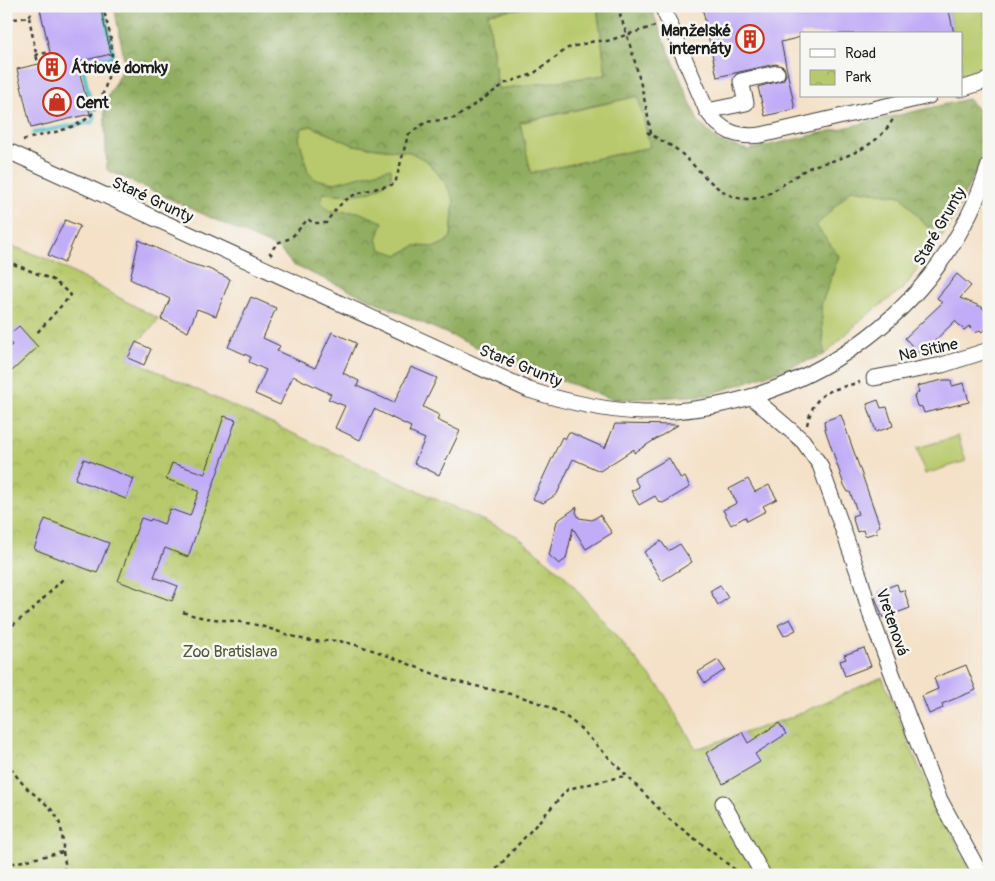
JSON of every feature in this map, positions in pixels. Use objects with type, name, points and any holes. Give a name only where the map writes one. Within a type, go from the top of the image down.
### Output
[{"type":"street","points":[[662,6],[707,111],[715,123],[725,130],[746,137],[761,135],[921,98]]},
{"type":"street","points":[[707,111],[746,103],[741,81],[778,73]]},
{"type":"street","points":[[962,89],[989,80]]},
{"type":"street","name":"Staré Grunty","points":[[6,150],[530,390],[582,405],[644,412],[713,406],[752,397],[807,376],[870,336],[902,309],[939,266],[986,188],[989,165]]},
{"type":"street","name":"Na Sitine","points":[[874,378],[942,365],[989,350]]},
{"type":"street","name":"Vretenová","points":[[752,397],[803,441],[820,465],[857,569],[872,619],[939,798],[982,875]]},
{"type":"street","points":[[723,803],[763,875]]},
{"type":"path","points":[[35,6],[29,17],[38,64]]},
{"type":"path","points":[[23,140],[67,128],[90,116],[98,104],[109,76],[113,54],[103,6]]},
{"type":"path","points":[[617,6],[627,35],[646,106],[650,134]]},
{"type":"path","points":[[987,6],[989,20]]},
{"type":"path","points":[[6,14],[8,20],[29,17]]},
{"type":"path","points":[[275,258],[270,253],[277,243],[291,238],[308,220],[313,223],[326,223],[337,205],[350,196],[396,184],[408,135],[426,122],[455,118],[506,83],[532,74],[568,48],[627,35],[668,22]]},
{"type":"path","points":[[35,55],[50,52]]},
{"type":"path","points":[[647,132],[676,149],[714,184],[731,196],[745,199],[758,198],[779,189],[808,168],[848,156],[871,143],[888,130],[901,103]]},
{"type":"path","points":[[6,261],[53,280],[71,295],[35,335]]},
{"type":"path","points":[[810,414],[824,393],[874,378]]},
{"type":"path","points":[[6,630],[31,611],[63,579]]},
{"type":"path","points":[[182,612],[198,618],[247,623],[311,641],[337,641],[361,647],[430,673],[528,698],[564,714],[669,819],[742,875]]},
{"type":"path","points":[[6,762],[27,788],[47,803],[56,815],[63,830],[65,863],[63,875]]},
{"type":"path","points":[[491,875],[568,788],[625,776]]},
{"type":"path","points":[[6,862],[14,863],[63,852]]},
{"type":"green space","points":[[114,6],[536,6],[488,13],[498,89],[606,75],[597,6],[650,6],[698,121],[719,142],[749,150],[968,99],[989,120],[987,147],[950,225],[927,227],[901,196],[852,189],[816,226],[839,256],[821,305],[824,355],[709,395],[615,400],[508,361],[293,265],[279,249],[107,170],[104,105],[125,63]],"holes":[[[638,96],[650,147],[531,173],[520,122]],[[311,126],[353,145],[410,152],[427,161],[445,182],[454,200],[451,237],[435,247],[415,246],[398,255],[381,249],[377,240],[383,222],[358,212],[330,212],[321,202],[323,193],[359,194],[368,192],[376,189],[391,178],[391,168],[335,183],[315,179],[308,172],[299,138],[302,128]]]},
{"type":"green space","points":[[536,6],[597,6],[606,75],[498,89],[488,13]]},
{"type":"green space","points":[[948,6],[984,6],[986,61],[973,78],[962,81],[962,32],[954,32]]},
{"type":"green space","points":[[639,96],[650,147],[531,173],[519,123]]},
{"type":"green space","points":[[311,126],[353,145],[410,152],[427,161],[445,182],[454,200],[451,237],[435,247],[415,246],[398,255],[381,250],[377,240],[358,212],[330,212],[321,202],[323,193],[350,194],[368,191],[384,184],[391,178],[391,169],[335,183],[315,179],[308,172],[299,138],[302,128]]},
{"type":"green space","points":[[852,189],[902,196],[927,227],[950,225],[904,288],[862,319],[824,355],[821,305],[839,256],[816,226]]},
{"type":"green space","name":"Zoo Bratislava","points":[[6,244],[47,259],[159,319],[138,341],[128,358],[517,536],[564,575],[662,690],[696,749],[789,718],[882,677],[918,765],[972,875],[6,875]]},
{"type":"green space","points":[[958,436],[966,461],[925,474],[917,448]]},
{"type":"building","name":"Átriové domky","points":[[51,6],[100,6],[111,54],[77,62],[90,114],[31,128],[17,69],[52,61],[40,9]]},
{"type":"building","name":"Manželské internáty","points":[[702,6],[948,6],[954,32],[800,32],[800,37],[781,42],[795,109],[765,116],[758,87],[783,80],[786,75],[784,67],[775,64],[717,77]]},
{"type":"building","points":[[65,220],[80,226],[64,263],[48,255]]},
{"type":"building","points":[[139,240],[188,263],[209,269],[230,279],[216,316],[197,309],[188,332],[161,319],[170,299],[130,279]]},
{"type":"building","points":[[957,274],[971,286],[960,298],[982,307],[989,317],[989,325],[982,332],[980,330],[976,333],[969,326],[964,330],[955,321],[920,355],[905,338],[942,303],[937,298]]},
{"type":"building","points":[[251,297],[276,308],[263,338],[280,346],[277,351],[315,368],[332,332],[356,343],[343,373],[359,381],[357,386],[394,403],[411,367],[437,378],[423,407],[439,415],[437,420],[460,431],[439,475],[414,463],[425,439],[409,432],[411,427],[374,409],[360,440],[335,428],[345,406],[328,399],[331,394],[293,376],[280,405],[255,394],[266,370],[249,362],[251,357],[228,347]]},
{"type":"building","points":[[19,326],[38,347],[12,371],[6,364],[6,350],[12,345],[6,337]]},
{"type":"building","points":[[136,342],[151,349],[144,365],[128,358]]},
{"type":"building","points":[[951,380],[952,386],[964,383],[969,402],[924,413],[922,407],[917,406],[914,396],[919,392],[917,386]]},
{"type":"building","points":[[878,400],[881,408],[887,407],[893,426],[876,432],[867,404]]},
{"type":"building","points":[[841,415],[880,526],[876,528],[878,532],[865,536],[863,530],[857,532],[852,516],[858,514],[850,492],[848,492],[844,485],[825,429],[824,421]]},
{"type":"building","points":[[224,416],[236,420],[188,557],[165,548],[154,577],[178,586],[172,601],[118,581],[141,518],[150,521],[151,519],[164,524],[170,509],[190,516],[199,491],[166,479],[172,463],[205,474]]},
{"type":"building","points":[[615,424],[678,425],[634,453],[634,449],[600,471],[573,459],[557,494],[543,503],[533,499],[562,437],[565,439],[569,432],[605,448]]},
{"type":"building","points":[[669,458],[681,479],[685,477],[690,487],[663,503],[659,502],[655,496],[639,505],[631,491],[639,487],[634,478]]},
{"type":"building","points":[[84,459],[134,479],[126,499],[75,479]]},
{"type":"building","points":[[748,479],[755,492],[769,485],[777,499],[763,506],[766,511],[747,521],[745,517],[731,525],[723,510],[737,503],[729,489]]},
{"type":"building","points":[[577,507],[576,512],[579,518],[592,520],[600,515],[612,533],[586,549],[573,528],[566,559],[559,564],[549,555],[557,521]]},
{"type":"building","points":[[45,519],[109,543],[97,573],[34,549]]},
{"type":"building","points":[[661,541],[668,551],[680,544],[692,562],[662,581],[644,552]]},
{"type":"building","points":[[897,584],[899,591],[904,590],[910,608],[883,618],[875,597],[880,595],[878,591]]},
{"type":"building","points":[[720,585],[728,598],[718,605],[710,591]]},
{"type":"building","points":[[790,619],[796,630],[784,636],[778,625]]},
{"type":"building","points":[[864,648],[871,666],[845,676],[840,661],[846,659],[844,655]]},
{"type":"building","points":[[718,660],[725,670],[705,683],[698,672]]},
{"type":"building","points":[[966,665],[976,690],[942,704],[943,708],[929,714],[922,696],[938,689],[934,678]]},
{"type":"building","points":[[779,723],[786,734],[755,754],[760,762],[723,784],[706,753],[742,732],[748,743]]},
{"type":"waterway","points":[[34,133],[92,122],[94,119],[83,69],[84,64],[111,57],[113,54],[103,6]]},
{"type":"place","name":"Manželské internáty","points":[[750,39]]},
{"type":"place","name":"Átriové domky","points":[[52,67]]},
{"type":"place","name":"Cent","points":[[57,102]]}]
